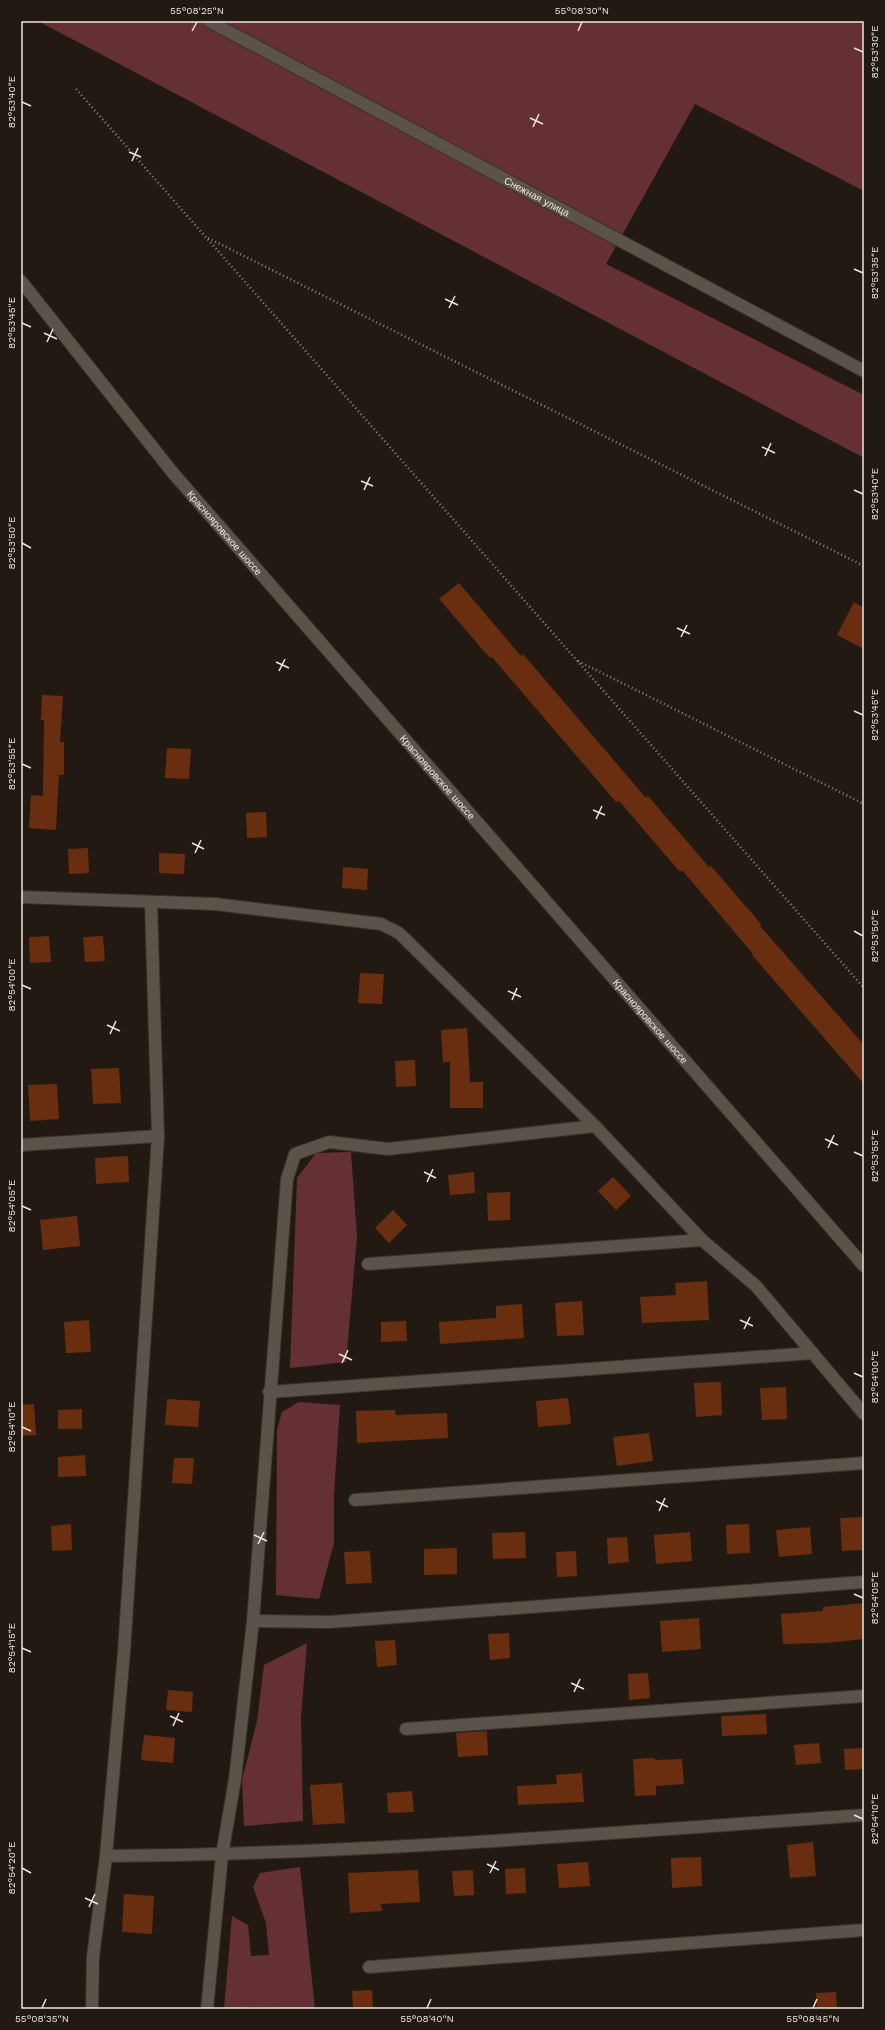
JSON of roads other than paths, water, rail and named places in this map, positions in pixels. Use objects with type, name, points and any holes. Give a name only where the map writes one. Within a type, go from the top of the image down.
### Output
[{"type":"street","name":"Снежная улица","points":[[210,21],[864,371]]},
{"type":"street","name":"Краснояровское шоссе","points":[[21,281],[173,474],[864,1266]]},
{"type":"street","points":[[21,897],[151,903],[215,904],[381,924],[399,933],[595,1126],[702,1240],[756,1286],[864,1414]]},
{"type":"street","points":[[92,2009],[93,1957],[106,1856],[124,1652],[158,1136],[151,903]]},
{"type":"street","points":[[207,2009],[222,1855],[234,1779],[253,1620],[269,1392],[287,1180],[295,1154],[329,1142],[388,1149],[595,1126]]},
{"type":"street","points":[[21,1145],[158,1136]]},
{"type":"street","points":[[368,1264],[702,1240]]},
{"type":"street","points":[[269,1392],[813,1354]]},
{"type":"street","points":[[355,1500],[864,1463]]},
{"type":"street","points":[[253,1620],[330,1622],[864,1582]]},
{"type":"street","points":[[406,1729],[864,1696]]},
{"type":"street","points":[[106,1856],[222,1855],[406,1847],[864,1815]]},
{"type":"street","points":[[368,1967],[864,1930]]}]
